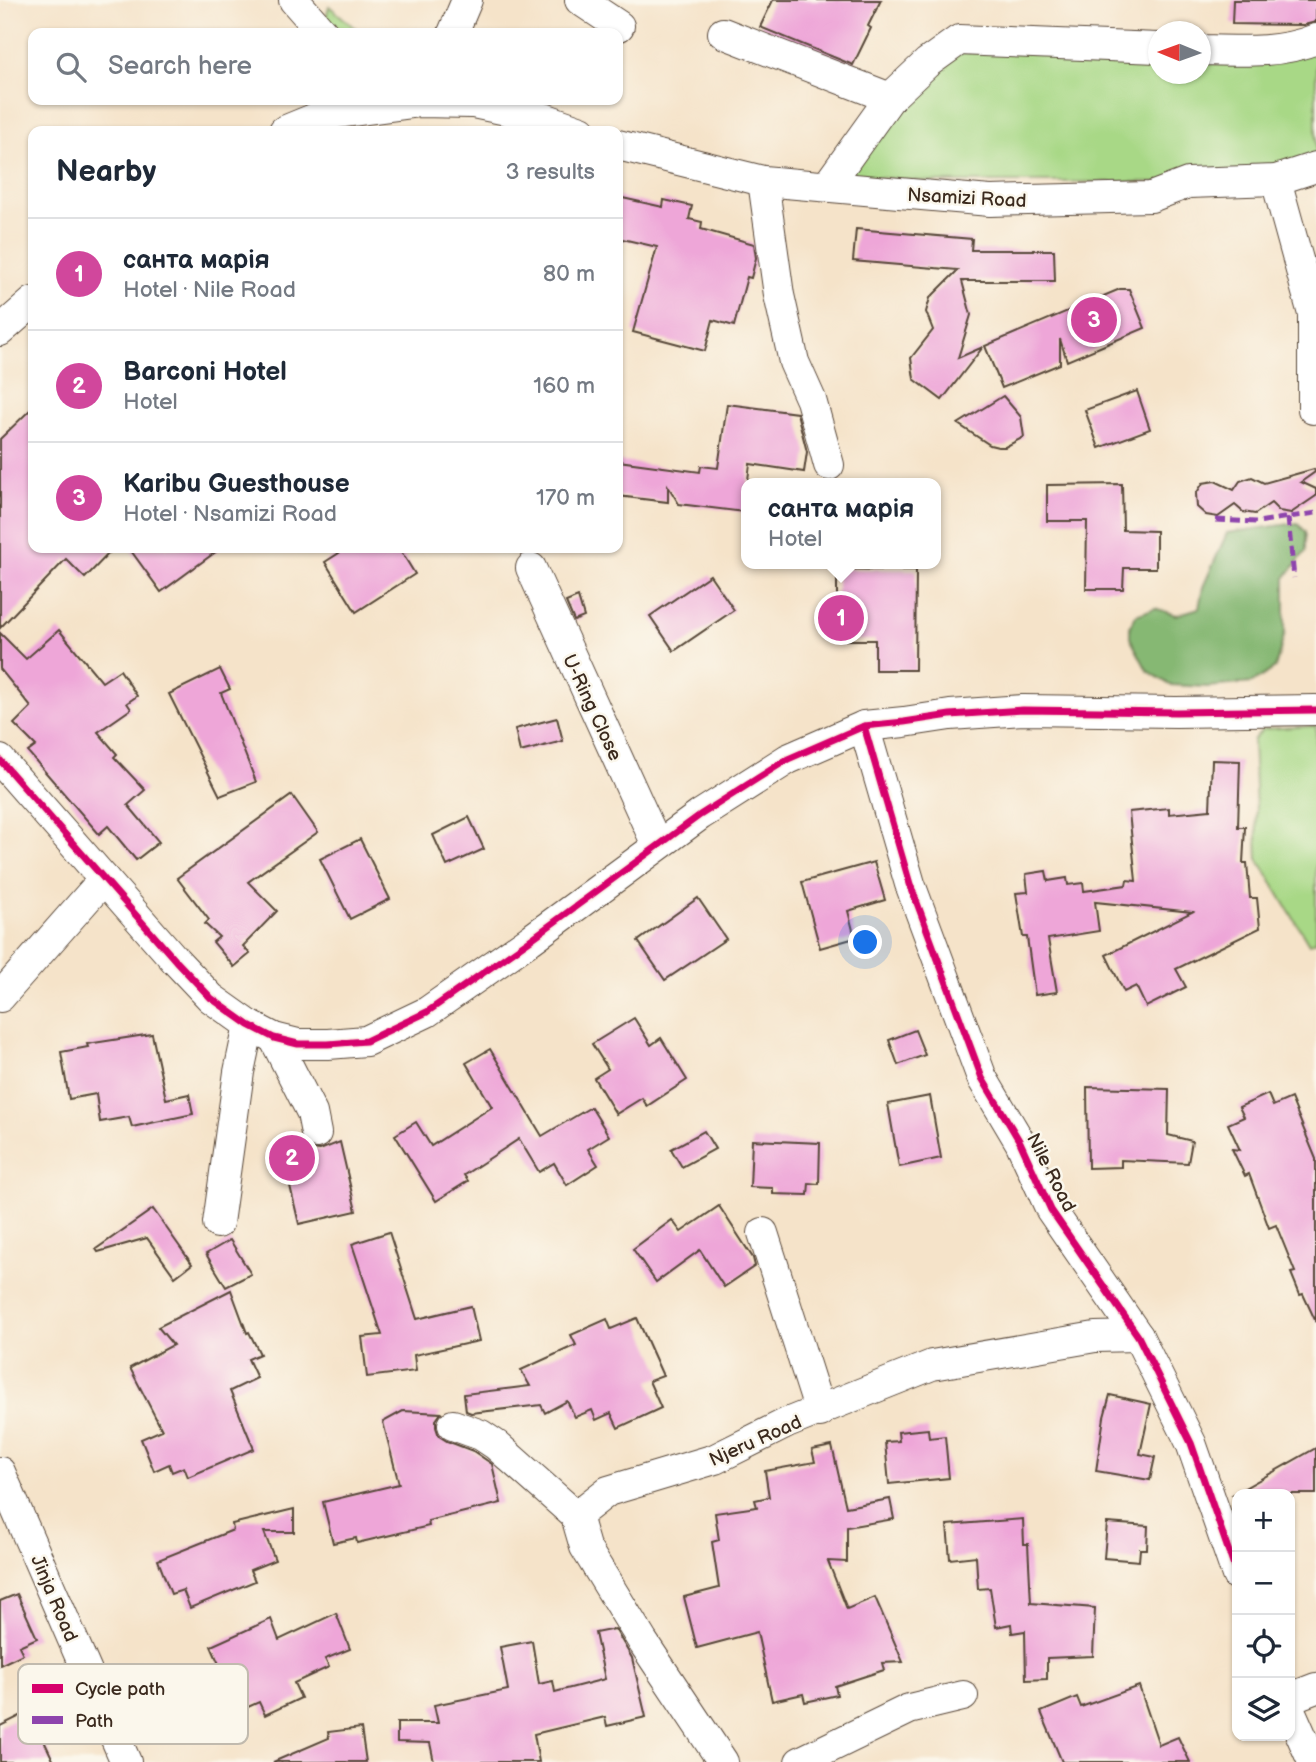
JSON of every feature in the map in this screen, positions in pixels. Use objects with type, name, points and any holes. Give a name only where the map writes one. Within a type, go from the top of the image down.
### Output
[{"type":"street","points":[[293,0],[318,28]]},
{"type":"street","points":[[455,28],[467,0]]},
{"type":"street","points":[[580,0],[619,26]]},
{"type":"street","points":[[723,33],[890,98]]},
{"type":"street","points":[[1211,50],[1260,52],[1302,45],[1316,39]]},
{"type":"street","points":[[827,186],[890,98],[927,63],[959,40],[1148,48]]},
{"type":"street","points":[[295,126],[332,107],[367,105]]},
{"type":"street","points":[[481,105],[544,118],[567,126]]},
{"type":"street","name":"Nsamizi Road","points":[[623,146],[763,181],[990,201],[1152,197],[1188,183],[1276,180],[1316,167]]},
{"type":"street","points":[[1276,180],[1313,314],[1313,409]]},
{"type":"street","points":[[763,181],[779,295],[794,362],[811,400],[829,465]]},
{"type":"street","points":[[0,331],[28,306]]},
{"type":"street","name":"U-Ring Close","points":[[531,568],[657,845]]},
{"type":"street","points":[[0,760],[211,998],[261,1032],[298,1044],[366,1041],[427,1012],[530,940],[657,845],[788,758],[864,726],[950,715],[1023,710],[1316,710]]},
{"type":"street","name":"Nile Road","points":[[864,726],[910,884],[982,1078],[1020,1142],[1051,1210],[1138,1336],[1191,1443],[1232,1561]]},
{"type":"street","points":[[0,996],[104,878]]},
{"type":"street","points":[[261,1032],[312,1113],[316,1133]]},
{"type":"street","points":[[218,1223],[239,1072],[261,1032]]},
{"type":"street","points":[[763,1233],[820,1412]]},
{"type":"street","name":"Njeru Road","points":[[576,1516],[607,1491],[715,1459],[787,1423],[932,1365],[1095,1337],[1138,1336]]},
{"type":"street","points":[[453,1425],[481,1435],[496,1445],[576,1516],[585,1547],[643,1642],[723,1762]]},
{"type":"street","name":"Jinja Road","points":[[0,1472],[83,1664]]},
{"type":"street","points":[[1295,1696],[1316,1688]]},
{"type":"street","points":[[800,1762],[909,1709],[963,1696]]},
{"type":"street","points":[[1295,1721],[1313,1762]]},
{"type":"street","name":"Jinja Road","points":[[118,1744],[126,1762]]},
{"type":"green space","points":[[329,6],[355,28],[323,28]]},
{"type":"green space","points":[[1148,41],[1148,84],[1211,84],[1211,42],[1316,45],[1316,163],[1175,182],[933,182],[847,175],[917,55]]},
{"type":"green space","points":[[1297,523],[1306,532],[1306,551],[1285,578],[1285,632],[1275,668],[1252,683],[1208,687],[1170,685],[1147,670],[1130,638],[1130,627],[1136,615],[1155,608],[1176,615],[1199,608],[1203,587],[1227,533]]},
{"type":"green space","points":[[1316,726],[1316,941],[1309,944],[1258,859],[1253,740],[1263,729]]},
{"type":"building","points":[[773,0],[881,0],[853,65],[760,27]]},
{"type":"building","points":[[1233,0],[1316,0],[1316,22],[1304,25],[1232,24]]},
{"type":"building","points":[[623,198],[663,207],[664,200],[692,206],[689,219],[702,222],[701,229],[754,244],[756,258],[751,278],[747,277],[734,326],[713,320],[705,351],[633,332],[657,247],[623,239]]},
{"type":"building","points":[[856,229],[972,239],[971,250],[1054,250],[1055,281],[962,281],[971,315],[958,358],[983,347],[942,400],[914,379],[911,358],[933,330],[926,312],[930,298],[958,270],[853,261]]},
{"type":"building","points":[[1120,289],[1129,289],[1145,328],[1067,361],[1060,339],[1060,364],[1002,388],[985,346]]},
{"type":"building","points":[[1137,391],[1150,429],[1099,448],[1085,410]]},
{"type":"building","points":[[1003,396],[1021,417],[1024,437],[1005,447],[998,447],[990,445],[958,424]]},
{"type":"building","points":[[727,404],[797,413],[807,452],[804,472],[750,464],[748,478],[741,478],[741,512],[679,504],[668,486],[668,502],[623,497],[623,462],[700,472],[701,466],[718,468]]},
{"type":"building","points":[[28,412],[28,553],[109,553],[85,578],[66,559],[0,628],[0,439]]},
{"type":"building","points":[[1314,469],[1315,472],[1301,482],[1316,489],[1316,496],[1291,513],[1279,511],[1271,503],[1255,514],[1243,512],[1235,505],[1218,517],[1206,515],[1197,507],[1196,494],[1203,483],[1215,481],[1234,490],[1240,481],[1252,477],[1264,483]]},
{"type":"building","points":[[1122,484],[1123,530],[1156,531],[1156,568],[1124,568],[1123,589],[1086,589],[1087,521],[1047,521],[1047,485]]},
{"type":"building","points":[[133,553],[214,553],[161,592]]},
{"type":"building","points":[[339,553],[402,553],[415,574],[356,612],[325,562]]},
{"type":"building","points":[[837,569],[916,570],[915,670],[875,670],[875,640],[837,640]]},
{"type":"building","points":[[710,575],[734,610],[674,651],[650,616]]},
{"type":"building","points":[[578,597],[584,617],[574,621],[566,602]]},
{"type":"building","points":[[59,630],[102,682],[120,670],[137,696],[127,703],[131,709],[98,732],[117,754],[114,757],[145,790],[128,805],[159,842],[136,860],[108,826],[99,834],[28,752],[36,746],[14,724],[31,707],[0,669],[0,633],[26,659]]},
{"type":"building","points":[[220,669],[230,689],[221,693],[256,782],[220,796],[169,694]]},
{"type":"building","points":[[557,718],[563,741],[520,752],[515,729]]},
{"type":"building","points":[[1212,760],[1240,761],[1238,827],[1245,827],[1243,863],[1247,863],[1250,898],[1257,898],[1260,928],[1176,969],[1186,987],[1146,1007],[1136,986],[1124,992],[1106,955],[1192,912],[1095,902],[1099,931],[1048,939],[1057,992],[1035,995],[1027,937],[1023,937],[1016,893],[1028,892],[1026,874],[1046,871],[1048,881],[1067,878],[1068,885],[1083,883],[1084,891],[1126,885],[1127,880],[1136,881],[1129,812],[1169,808],[1169,814],[1210,810]]},
{"type":"building","points":[[292,795],[318,832],[248,882],[277,911],[243,946],[250,954],[234,967],[213,942],[219,937],[205,924],[209,920],[177,878]]},
{"type":"building","points":[[469,817],[484,849],[447,866],[433,835]]},
{"type":"building","points":[[360,839],[390,899],[350,919],[320,859]]},
{"type":"building","points":[[874,862],[885,900],[848,911],[855,938],[820,948],[802,882]]},
{"type":"building","points":[[698,898],[726,939],[665,980],[638,941]]},
{"type":"building","points":[[634,1018],[651,1045],[661,1038],[687,1080],[647,1106],[642,1098],[616,1114],[594,1078],[608,1069],[592,1044]]},
{"type":"building","points":[[915,1030],[925,1055],[898,1065],[889,1040]]},
{"type":"building","points":[[152,1034],[166,1099],[189,1094],[193,1114],[132,1127],[129,1117],[100,1122],[96,1094],[69,1099],[61,1052],[88,1047],[87,1044]]},
{"type":"building","points":[[490,1049],[542,1136],[591,1107],[609,1136],[588,1149],[598,1165],[567,1185],[554,1163],[539,1172],[519,1139],[464,1175],[468,1181],[436,1201],[395,1135],[416,1122],[431,1146],[492,1107],[466,1063]]},
{"type":"building","points":[[1087,1087],[1169,1089],[1168,1135],[1192,1141],[1188,1163],[1121,1160],[1121,1167],[1088,1168]]},
{"type":"building","points":[[1268,1094],[1273,1106],[1291,1098],[1316,1159],[1316,1322],[1303,1294],[1300,1295],[1291,1273],[1295,1272],[1276,1225],[1269,1228],[1249,1174],[1245,1176],[1232,1149],[1240,1150],[1228,1124],[1244,1117],[1239,1107]]},
{"type":"building","points":[[930,1096],[941,1158],[899,1167],[888,1104]]},
{"type":"building","points":[[704,1131],[715,1149],[682,1167],[671,1149]]},
{"type":"building","points":[[752,1140],[820,1143],[819,1184],[809,1183],[808,1195],[773,1194],[773,1188],[750,1187]]},
{"type":"building","points":[[340,1142],[356,1211],[299,1224],[283,1156],[310,1149],[320,1150]]},
{"type":"building","points":[[719,1206],[753,1258],[755,1266],[724,1287],[700,1250],[656,1282],[633,1249],[672,1220],[681,1232]]},
{"type":"building","points":[[153,1209],[192,1264],[175,1277],[147,1238],[98,1252],[96,1249]]},
{"type":"building","points":[[389,1232],[417,1319],[471,1306],[479,1341],[414,1355],[416,1371],[367,1377],[362,1337],[382,1335],[352,1244]]},
{"type":"building","points":[[230,1240],[251,1274],[226,1287],[206,1254]]},
{"type":"building","points":[[231,1290],[247,1333],[249,1332],[260,1354],[248,1359],[257,1378],[230,1391],[254,1449],[188,1477],[184,1467],[172,1472],[169,1464],[154,1471],[141,1439],[162,1430],[130,1368],[173,1345],[158,1327]]},
{"type":"building","points":[[637,1318],[663,1376],[649,1381],[661,1408],[618,1428],[611,1413],[596,1420],[592,1410],[575,1417],[567,1401],[545,1413],[541,1405],[471,1413],[466,1411],[464,1394],[530,1386],[521,1370],[576,1345],[571,1335],[607,1319],[611,1329]]},
{"type":"building","points":[[1110,1395],[1151,1404],[1140,1454],[1155,1457],[1150,1480],[1096,1471]]},
{"type":"building","points":[[403,1411],[441,1413],[436,1420],[439,1436],[473,1451],[492,1464],[501,1503],[428,1521],[429,1526],[357,1543],[356,1538],[333,1543],[323,1502],[399,1484],[383,1422]]},
{"type":"building","points":[[928,1429],[929,1438],[945,1436],[949,1478],[889,1484],[885,1442],[899,1441],[898,1432]]},
{"type":"building","points":[[832,1446],[846,1507],[890,1499],[894,1519],[847,1527],[847,1562],[828,1561],[847,1609],[875,1597],[903,1662],[882,1663],[884,1670],[835,1686],[837,1695],[805,1702],[803,1694],[772,1701],[757,1632],[697,1648],[684,1597],[719,1588],[712,1542],[719,1540],[715,1513],[757,1507],[755,1500],[769,1497],[765,1471],[815,1462],[812,1450]]},
{"type":"building","points":[[1316,1448],[1316,1494],[1295,1494],[1295,1489],[1243,1489]]},
{"type":"building","points":[[294,1509],[294,1532],[264,1532],[275,1560],[250,1570],[255,1581],[190,1608],[183,1590],[171,1594],[158,1560],[233,1530],[232,1524]]},
{"type":"building","points":[[1023,1519],[1024,1544],[1028,1544],[1031,1603],[1095,1608],[1093,1656],[1047,1658],[1047,1679],[1026,1680],[1025,1631],[1012,1633],[1011,1624],[996,1627],[990,1588],[978,1589],[976,1556],[950,1559],[947,1525]]},
{"type":"building","points":[[1107,1523],[1148,1526],[1147,1549],[1140,1549],[1139,1561],[1104,1558]]},
{"type":"building","points":[[17,1594],[37,1638],[19,1646],[23,1654],[0,1665],[0,1601]]},
{"type":"building","points":[[336,1613],[350,1649],[325,1659],[329,1667],[294,1683],[301,1698],[265,1715],[259,1702],[248,1707],[248,1664],[219,1664],[211,1646],[271,1619],[279,1640]]},
{"type":"building","points":[[615,1629],[632,1658],[646,1717],[607,1726],[605,1717],[534,1734],[539,1762],[434,1762],[430,1743],[397,1742],[397,1723],[438,1723],[434,1705],[508,1690],[500,1647],[532,1641],[539,1684],[553,1681],[555,1692],[605,1679],[595,1633]]},
{"type":"building","points":[[1139,1686],[1159,1745],[1178,1737],[1190,1762],[1062,1762],[1041,1712],[1077,1697],[1081,1707]]},
{"type":"building","points":[[18,1717],[18,1744],[46,1744],[54,1762],[0,1762],[0,1726]]},
{"type":"building","points":[[361,1728],[366,1762],[273,1762],[329,1738],[328,1732]]},
{"type":"marked path","points":[[1216,520],[1257,522],[1316,513]]},
{"type":"marked path","points":[[1288,518],[1294,578]]},
{"type":"cycle path","points":[[0,760],[211,998],[249,1025],[274,1038],[298,1044],[328,1044],[366,1041],[427,1012],[700,815],[788,759],[864,726],[950,715],[1023,710],[1316,710]]},
{"type":"cycle path","points":[[864,726],[910,884],[982,1078],[1020,1142],[1051,1210],[1138,1336],[1191,1443],[1232,1561]]},
{"type":"place","name":"Karibu Guesthouse","points":[[1094,320]]},
{"type":"place","name":"санта марія","points":[[841,618]]},
{"type":"place","name":"Barconi Hotel","points":[[292,1158]]}]
